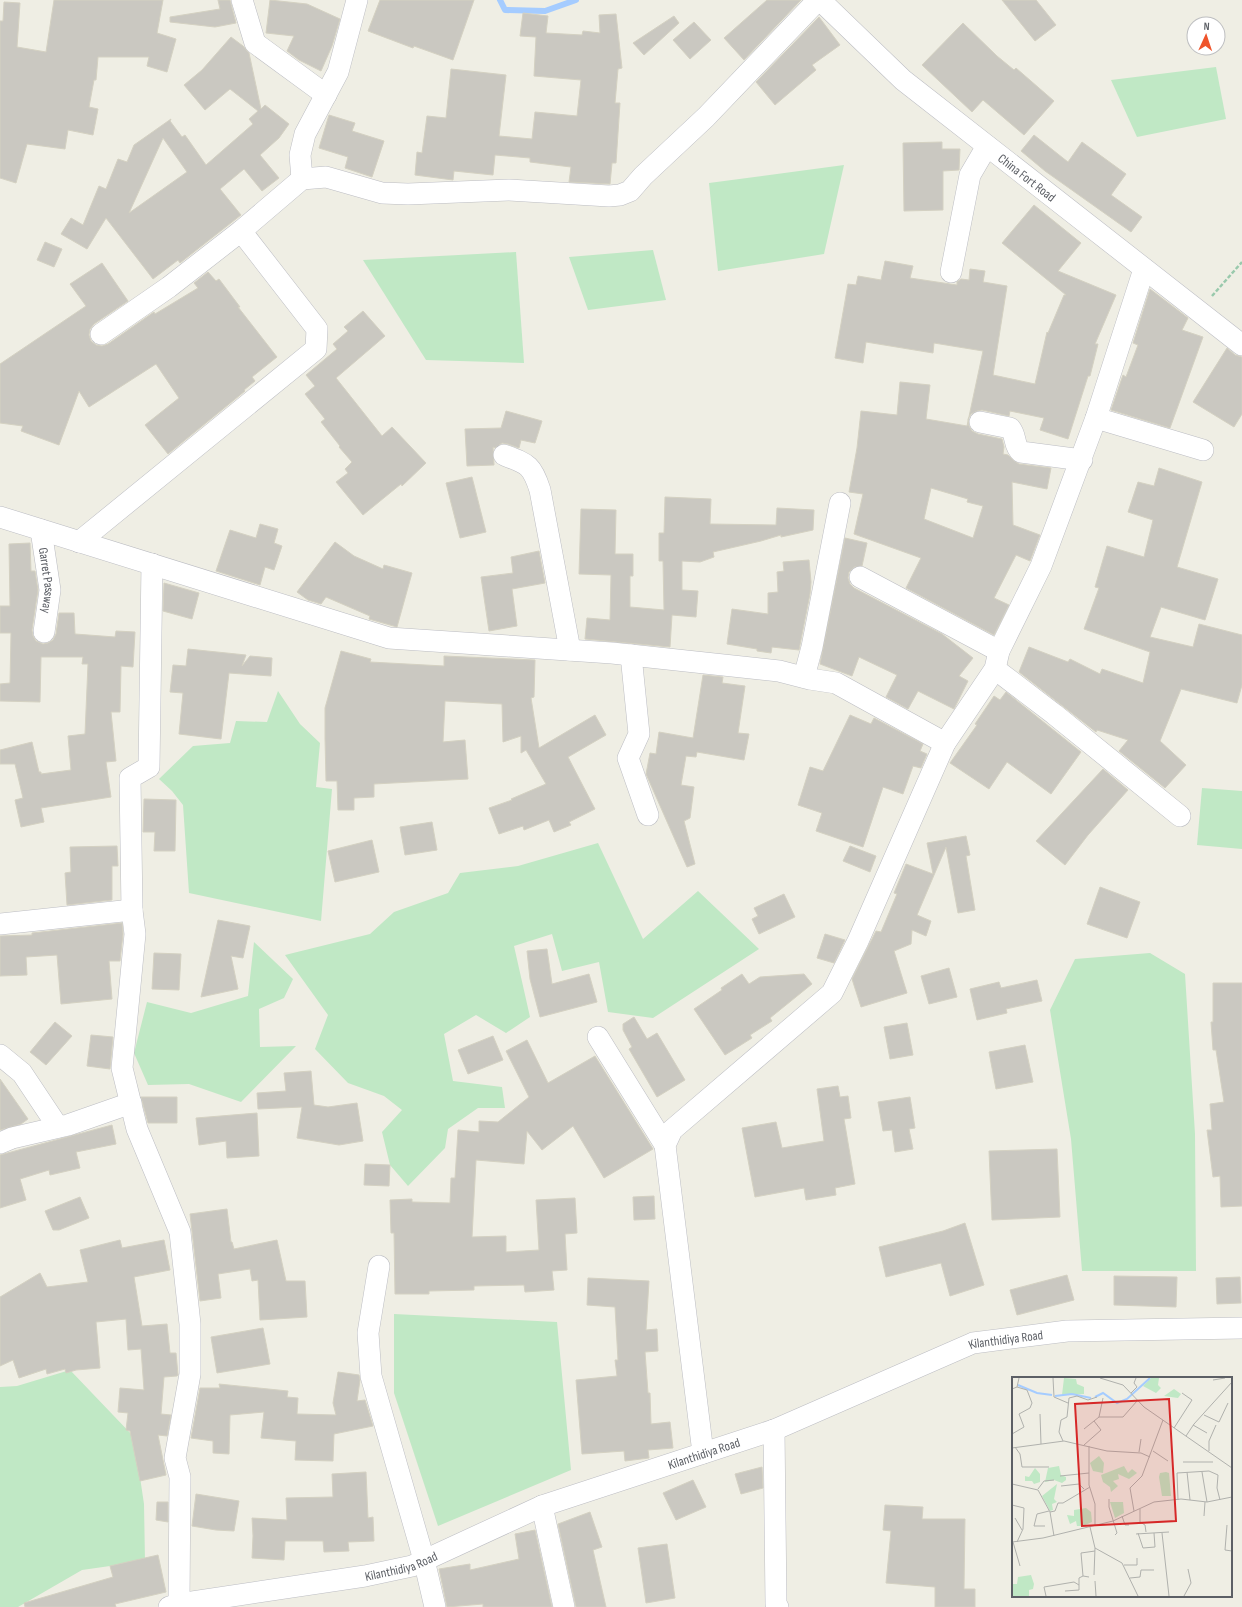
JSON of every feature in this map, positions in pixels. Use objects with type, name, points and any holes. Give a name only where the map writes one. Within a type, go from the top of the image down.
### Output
[{"type":"street","points":[[242,0],[255,43],[326,95]]},
{"type":"street","points":[[302,179],[300,155],[305,134],[338,72],[357,0]]},
{"type":"street","points":[[101,334],[169,287],[241,231],[302,179],[326,178],[382,193],[408,194],[508,190],[620,196],[630,190],[706,117],[819,0]]},
{"type":"street","name":"China Fort Road","points":[[819,0],[903,80],[1242,345]]},
{"type":"street","points":[[951,272],[970,175],[987,146]]},
{"type":"street","points":[[80,542],[316,349],[317,329],[241,231]]},
{"type":"street","points":[[665,1145],[672,1130],[832,993],[858,941],[945,743],[997,660],[1041,566],[1082,460],[1144,269]]},
{"type":"street","points":[[1096,418],[1203,450]]},
{"type":"street","points":[[980,422],[1010,428],[1013,432],[1017,448],[1021,452],[1082,460]]},
{"type":"street","points":[[504,455],[525,463],[535,474],[540,490],[570,650]]},
{"type":"street","points":[[804,677],[812,647],[840,503]]},
{"type":"street","points":[[0,517],[389,638],[631,655],[779,671],[836,683],[945,743]]},
{"type":"street","name":"Garret Passway","points":[[41,530],[50,590],[44,632]]},
{"type":"street","points":[[152,564],[148,767],[130,778],[132,910],[135,934],[122,1068],[137,1129],[180,1232],[190,1324],[190,1374],[175,1458],[180,1478],[174,1605]]},
{"type":"street","points":[[860,577],[997,660],[1054,714],[1180,816]]},
{"type":"street","points":[[631,655],[640,734],[628,758],[648,815]]},
{"type":"street","points":[[0,924],[132,910]]},
{"type":"street","points":[[598,1037],[665,1145],[703,1453]]},
{"type":"street","points":[[0,1055],[22,1073],[58,1127]]},
{"type":"street","points":[[0,1144],[12,1138],[58,1127],[131,1103]]},
{"type":"street","points":[[379,1266],[368,1333],[371,1376],[424,1560],[435,1607]]},
{"type":"street","name":"Kilanthidiya Road","points":[[174,1605],[365,1576],[412,1566],[542,1506],[774,1430],[973,1343],[1067,1331],[1242,1328]]},
{"type":"street","points":[[774,1430],[776,1604],[778,1607]]},
{"type":"street","points":[[542,1506],[564,1607]]},
{"type":"path","points":[[1199,312],[1242,262]]},
{"type":"green space","points":[[1216,67],[1226,119],[1137,137],[1111,80]]},
{"type":"green space","points":[[844,165],[824,254],[718,271],[709,183]]},
{"type":"green space","points":[[653,250],[666,300],[588,310],[569,257]]},
{"type":"green space","points":[[516,252],[524,363],[426,360],[363,260]]},
{"type":"green space","points":[[278,691],[300,724],[320,743],[316,787],[332,789],[321,921],[189,893],[183,805],[172,791],[159,779],[193,746],[230,743],[236,721],[267,722]]},
{"type":"green space","points":[[1202,788],[1242,791],[1242,849],[1197,845]]},
{"type":"green space","points":[[598,843],[643,939],[698,891],[759,949],[653,1018],[608,1012],[599,962],[562,971],[552,934],[514,946],[530,1017],[506,1033],[476,1015],[444,1034],[453,1081],[502,1087],[505,1108],[478,1108],[448,1129],[445,1148],[408,1186],[390,1165],[382,1132],[402,1110],[384,1096],[348,1083],[315,1049],[328,1015],[285,955],[370,934],[394,912],[448,893],[460,873],[518,866]]},
{"type":"green space","points":[[254,942],[293,979],[284,998],[259,1009],[260,1047],[296,1046],[241,1102],[189,1084],[148,1085],[134,1053],[147,1002],[191,1013],[248,996]]},
{"type":"green space","points":[[1150,953],[1185,974],[1195,1134],[1196,1271],[1082,1271],[1071,1139],[1050,1010],[1075,959]]},
{"type":"green space","points":[[394,1314],[557,1322],[571,1470],[438,1526],[394,1393]]},
{"type":"green space","points":[[70,1370],[134,1437],[144,1504],[145,1561],[82,1570],[18,1607],[0,1607],[0,1387],[17,1386]]},
{"type":"building","points":[[54,0],[163,0],[157,33],[176,39],[167,72],[147,66],[149,57],[98,57],[96,80],[94,80],[89,107],[98,109],[93,135],[68,130],[65,149],[27,144],[16,183],[0,178],[0,21],[3,21],[4,2],[20,3],[17,47],[46,52]]},
{"type":"building","points":[[218,0],[230,0],[236,23],[215,27],[170,22],[170,17],[220,9]]},
{"type":"building","points":[[270,0],[307,4],[340,19],[332,46],[321,71],[299,60],[287,51],[294,36],[266,33]]},
{"type":"building","points":[[380,0],[474,0],[453,60],[414,46],[413,48],[368,31]]},
{"type":"building","points":[[767,0],[801,0],[744,60],[724,38]]},
{"type":"building","points":[[1002,0],[1036,0],[1056,25],[1035,41]]},
{"type":"building","points":[[523,13],[548,16],[546,33],[582,35],[583,31],[600,33],[599,15],[616,14],[622,68],[618,69],[615,103],[620,103],[616,163],[612,163],[610,184],[569,182],[571,167],[530,162],[530,158],[495,155],[493,175],[454,171],[453,180],[415,175],[417,152],[422,153],[427,116],[446,118],[451,69],[506,75],[499,136],[532,139],[535,112],[577,116],[581,80],[534,76],[536,37],[520,36]]},
{"type":"building","points":[[674,16],[679,23],[644,55],[633,43]]},
{"type":"building","points":[[819,17],[840,45],[812,65],[816,70],[775,105],[756,82]]},
{"type":"building","points":[[694,22],[711,40],[690,59],[673,40]]},
{"type":"building","points":[[963,23],[997,56],[1014,70],[1016,68],[1054,101],[1024,135],[983,100],[972,112],[922,65]]},
{"type":"building","points":[[231,37],[243,46],[249,53],[261,109],[265,105],[289,124],[279,138],[260,155],[279,178],[262,191],[244,169],[220,189],[241,215],[180,263],[178,260],[153,279],[106,218],[87,249],[61,234],[71,218],[83,225],[99,186],[106,189],[118,159],[127,162],[134,145],[171,119],[170,121],[182,137],[185,135],[206,165],[253,124],[249,119],[258,111],[230,89],[205,110],[184,85],[202,70]],"holes":[[[163,138],[187,172],[129,213]]]},
{"type":"building","points":[[329,115],[355,123],[352,131],[384,141],[372,177],[345,168],[348,157],[319,148]]},
{"type":"building","points":[[1034,135],[1068,162],[1082,142],[1126,174],[1111,195],[1142,217],[1131,232],[1045,171],[1021,151]]},
{"type":"building","points":[[942,142],[942,149],[960,149],[959,170],[943,171],[943,210],[904,211],[903,143]]},
{"type":"building","points":[[1034,205],[1081,243],[1058,271],[1116,295],[1095,344],[1098,344],[1090,376],[1088,376],[1068,439],[1040,430],[1044,418],[1010,411],[1009,416],[982,410],[971,414],[969,418],[983,351],[934,343],[933,353],[866,342],[863,363],[835,358],[848,284],[856,285],[858,276],[881,280],[885,261],[913,266],[910,278],[957,285],[957,282],[961,279],[969,280],[970,269],[985,271],[983,282],[1007,286],[993,375],[1035,384],[1047,332],[1048,333],[1064,295],[1066,295],[1002,243]]},
{"type":"building","points":[[45,242],[62,249],[54,267],[37,260]]},
{"type":"building","points":[[102,263],[128,301],[94,324],[90,329],[89,335],[91,341],[96,345],[102,346],[108,344],[154,312],[155,314],[198,288],[194,283],[208,272],[216,281],[219,279],[240,307],[238,307],[277,357],[252,377],[255,381],[244,390],[245,391],[168,454],[145,425],[179,398],[156,364],[89,407],[79,391],[59,445],[21,431],[23,426],[0,423],[0,364],[86,306],[70,284]]},
{"type":"building","points":[[1150,289],[1188,318],[1182,330],[1203,337],[1170,428],[1111,410],[1123,375],[1126,377],[1138,345],[1133,343]]},
{"type":"building","points":[[363,311],[385,336],[336,378],[382,436],[392,427],[426,463],[402,486],[401,484],[363,515],[336,482],[348,473],[345,469],[352,462],[321,422],[325,419],[305,394],[315,386],[306,375],[337,349],[333,344],[348,331],[344,327]]},
{"type":"building","points":[[1227,348],[1235,355],[1242,357],[1242,414],[1234,427],[1193,402]]},
{"type":"building","points":[[900,382],[930,385],[926,419],[967,426],[968,420],[972,431],[978,434],[1002,439],[1004,447],[1003,454],[1008,455],[1019,464],[1051,468],[1047,489],[1012,482],[1013,525],[1040,535],[1030,561],[1016,555],[994,598],[1009,605],[994,635],[906,588],[921,558],[854,534],[863,494],[849,492],[857,448],[861,411],[897,415]],"holes":[[[931,488],[968,499],[967,502],[983,506],[973,538],[924,519]]]},
{"type":"building","points":[[506,411],[542,421],[535,443],[521,440],[519,448],[502,443],[495,448],[493,447],[494,465],[467,466],[465,429],[501,428]]},
{"type":"building","points":[[1159,468],[1202,482],[1177,567],[1218,579],[1205,620],[1161,607],[1150,637],[1193,647],[1199,624],[1242,635],[1242,685],[1237,703],[1181,689],[1160,741],[1186,765],[1165,788],[1119,751],[1128,740],[1097,730],[1096,732],[1019,672],[1029,647],[1068,662],[1070,659],[1100,674],[1102,669],[1143,683],[1150,652],[1084,629],[1099,588],[1095,587],[1107,546],[1144,557],[1153,520],[1128,512],[1138,482],[1154,486]]},
{"type":"building","points":[[472,477],[486,532],[460,538],[446,483]]},
{"type":"building","points":[[665,497],[711,499],[710,524],[776,525],[777,508],[814,510],[813,530],[781,537],[781,535],[713,552],[714,557],[700,562],[682,561],[682,590],[698,591],[696,617],[672,615],[670,647],[585,639],[587,618],[610,620],[611,575],[579,574],[581,509],[616,510],[615,554],[633,554],[633,576],[630,576],[630,607],[664,610],[663,561],[659,561],[659,533],[664,533]]},
{"type":"building","points":[[260,524],[278,529],[274,543],[282,546],[274,570],[265,567],[260,585],[216,571],[230,530],[256,538]]},
{"type":"building","points":[[845,538],[867,543],[862,566],[854,567],[849,572],[848,578],[850,584],[854,588],[942,634],[973,658],[959,676],[968,681],[954,709],[918,691],[908,709],[886,697],[897,675],[859,657],[852,676],[820,664]]},
{"type":"building","points":[[335,542],[354,556],[383,569],[384,565],[412,573],[397,627],[369,619],[370,616],[326,597],[321,604],[308,600],[297,592]]},
{"type":"building","points":[[30,543],[31,571],[35,571],[38,590],[32,630],[36,641],[43,644],[53,640],[56,634],[59,613],[74,613],[75,634],[115,637],[116,631],[135,632],[133,667],[121,666],[120,712],[111,712],[116,761],[106,762],[111,797],[41,808],[44,822],[21,827],[15,800],[23,798],[15,764],[0,764],[0,750],[32,742],[39,772],[41,772],[41,774],[71,770],[68,736],[85,734],[88,664],[82,664],[83,657],[41,657],[40,702],[0,701],[0,684],[10,683],[11,633],[0,633],[0,606],[10,606],[9,544]]},
{"type":"building","points":[[539,551],[545,583],[512,589],[517,626],[489,631],[481,577],[513,573],[511,557]]},
{"type":"building","points":[[809,560],[811,582],[810,594],[799,650],[772,647],[771,653],[727,644],[732,609],[768,614],[768,593],[778,592],[777,572],[784,571],[783,562]]},
{"type":"building","points":[[164,583],[199,593],[192,619],[163,611]]},
{"type":"building","points":[[188,649],[246,655],[242,666],[250,656],[272,658],[271,676],[229,673],[221,739],[179,734],[183,693],[170,692],[173,665],[186,666]]},
{"type":"building","points":[[341,651],[371,659],[370,662],[444,666],[444,656],[535,660],[534,697],[531,698],[539,748],[595,715],[606,735],[568,757],[595,809],[569,822],[571,825],[554,832],[549,820],[524,830],[523,826],[499,834],[489,808],[512,800],[511,799],[546,784],[526,750],[521,753],[521,736],[503,742],[502,704],[445,701],[443,742],[465,740],[468,779],[374,784],[374,797],[354,798],[354,810],[338,810],[337,781],[326,781],[325,708]]},
{"type":"building","points":[[703,675],[723,677],[722,683],[745,686],[738,733],[749,734],[744,760],[697,752],[696,757],[686,756],[681,785],[694,787],[690,818],[684,821],[695,864],[687,867],[646,774],[650,753],[656,754],[659,732],[693,738]]},
{"type":"building","points":[[1006,692],[1081,752],[1051,794],[1007,762],[989,789],[950,763],[977,725],[975,724],[994,696],[1000,700]]},
{"type":"building","points":[[850,715],[871,724],[874,718],[923,744],[920,751],[927,754],[921,768],[913,766],[903,794],[883,787],[863,847],[816,831],[822,813],[798,805],[810,767],[823,771]]},
{"type":"building","points":[[1103,769],[1128,790],[1088,835],[1065,865],[1036,841]]},
{"type":"building","points":[[144,799],[176,800],[175,851],[154,851],[155,832],[143,832]]},
{"type":"building","points":[[432,822],[437,850],[405,855],[400,827]]},
{"type":"building","points":[[966,836],[970,855],[966,856],[975,910],[958,913],[946,847],[917,915],[931,921],[926,936],[912,930],[911,944],[894,951],[907,993],[861,1007],[852,979],[876,931],[881,932],[897,894],[894,893],[906,864],[933,874],[927,843]]},
{"type":"building","points":[[372,840],[379,872],[335,882],[328,851]]},
{"type":"building","points":[[117,846],[118,866],[112,866],[112,900],[67,905],[65,873],[71,872],[70,847]]},
{"type":"building","points":[[850,846],[876,856],[870,872],[843,861]]},
{"type":"building","points":[[1100,887],[1140,902],[1127,938],[1087,924]]},
{"type":"building","points":[[784,894],[795,917],[759,934],[752,919],[758,916],[754,908]]},
{"type":"building","points":[[218,920],[250,926],[243,958],[231,956],[238,989],[201,997]]},
{"type":"building","points":[[122,923],[123,934],[120,961],[109,961],[112,999],[61,1004],[57,955],[26,957],[27,975],[0,976],[0,936],[32,935],[32,933]]},
{"type":"building","points":[[825,934],[845,940],[834,963],[817,958]]},
{"type":"building","points":[[547,949],[552,984],[589,974],[597,1002],[540,1017],[530,979],[527,951]]},
{"type":"building","points":[[154,953],[181,954],[179,990],[152,989]]},
{"type":"building","points":[[949,968],[957,997],[929,1004],[921,976]]},
{"type":"building","points":[[742,974],[749,984],[760,977],[804,974],[812,984],[770,1018],[772,1021],[750,1035],[752,1038],[725,1055],[694,1009]]},
{"type":"building","points":[[1037,980],[1042,1001],[1006,1009],[1007,1013],[977,1020],[970,989],[999,982],[1001,988]]},
{"type":"building","points":[[1213,983],[1242,983],[1242,1206],[1221,1207],[1220,1176],[1213,1177],[1207,1130],[1212,1130],[1210,1104],[1224,1102],[1216,1050],[1213,1050],[1211,1022],[1213,1022]]},
{"type":"building","points":[[634,1017],[647,1039],[657,1033],[685,1080],[657,1097],[629,1049],[632,1047],[623,1030],[623,1024]]},
{"type":"building","points":[[55,1022],[72,1036],[46,1065],[30,1052]]},
{"type":"building","points":[[907,1023],[913,1055],[890,1059],[884,1027]]},
{"type":"building","points":[[91,1035],[113,1037],[110,1069],[87,1066]]},
{"type":"building","points":[[493,1036],[503,1060],[468,1074],[458,1050]]},
{"type":"building","points":[[527,1040],[548,1083],[595,1056],[653,1149],[604,1178],[573,1126],[542,1150],[527,1131],[524,1164],[476,1160],[472,1237],[506,1236],[506,1252],[539,1250],[536,1200],[575,1198],[577,1233],[565,1234],[567,1270],[552,1271],[554,1290],[525,1292],[524,1285],[474,1286],[474,1290],[429,1291],[429,1294],[395,1294],[394,1233],[391,1233],[390,1200],[412,1199],[412,1202],[450,1203],[451,1178],[455,1178],[458,1130],[479,1132],[479,1121],[498,1122],[529,1097],[506,1051]]},
{"type":"building","points":[[1025,1045],[1033,1082],[996,1089],[989,1052]]},
{"type":"building","points":[[311,1071],[314,1105],[328,1107],[357,1103],[363,1141],[339,1145],[297,1138],[302,1107],[258,1109],[257,1093],[286,1091],[284,1073]]},
{"type":"building","points":[[0,1079],[28,1119],[21,1124],[0,1130]]},
{"type":"building","points":[[838,1086],[840,1097],[848,1096],[851,1118],[844,1119],[855,1184],[835,1188],[836,1195],[806,1200],[804,1188],[755,1197],[742,1128],[776,1122],[782,1148],[824,1141],[817,1089]]},
{"type":"building","points":[[141,1097],[177,1097],[177,1123],[148,1123]]},
{"type":"building","points":[[910,1097],[915,1128],[909,1129],[913,1149],[895,1152],[892,1130],[883,1131],[878,1102]]},
{"type":"building","points":[[257,1113],[259,1156],[227,1158],[226,1141],[199,1145],[196,1118]]},
{"type":"building","points":[[112,1125],[116,1144],[76,1152],[80,1168],[50,1175],[49,1170],[20,1179],[26,1200],[0,1208],[0,1155]]},
{"type":"building","points":[[1057,1149],[1060,1217],[992,1220],[989,1151]]},
{"type":"building","points":[[365,1164],[390,1165],[389,1186],[364,1185]]},
{"type":"building","points":[[654,1196],[655,1219],[634,1220],[633,1197]]},
{"type":"building","points":[[80,1197],[89,1218],[59,1230],[53,1230],[45,1211]]},
{"type":"building","points":[[227,1209],[231,1242],[234,1249],[277,1240],[286,1281],[305,1281],[307,1317],[260,1320],[258,1280],[252,1281],[250,1269],[218,1274],[221,1298],[200,1301],[190,1214]]},
{"type":"building","points":[[965,1223],[984,1285],[950,1296],[941,1263],[886,1277],[879,1247],[943,1231]]},
{"type":"building","points":[[120,1240],[122,1248],[164,1240],[170,1270],[134,1277],[142,1326],[167,1324],[170,1353],[176,1353],[178,1375],[164,1377],[161,1414],[171,1415],[167,1436],[158,1435],[166,1475],[140,1481],[130,1431],[126,1430],[128,1413],[118,1412],[120,1388],[144,1390],[141,1349],[128,1350],[126,1319],[96,1322],[100,1368],[76,1370],[66,1373],[65,1369],[47,1374],[46,1369],[19,1378],[13,1360],[0,1366],[0,1297],[40,1273],[47,1287],[88,1282],[80,1250]]},
{"type":"building","points":[[1067,1275],[1074,1300],[1017,1315],[1010,1290]]},
{"type":"building","points":[[1114,1276],[1177,1277],[1176,1307],[1114,1305]]},
{"type":"building","points":[[1240,1277],[1241,1303],[1217,1304],[1216,1278]]},
{"type":"building","points":[[588,1278],[649,1281],[646,1330],[657,1329],[658,1351],[645,1352],[648,1393],[650,1393],[651,1424],[670,1422],[673,1448],[648,1450],[649,1458],[625,1461],[624,1451],[582,1454],[576,1380],[617,1376],[615,1360],[618,1360],[615,1307],[587,1305]]},
{"type":"building","points":[[263,1328],[270,1364],[217,1373],[211,1337]]},
{"type":"building","points":[[338,1372],[359,1375],[360,1380],[357,1401],[365,1400],[373,1426],[334,1434],[333,1461],[295,1460],[296,1441],[261,1438],[264,1412],[230,1415],[229,1454],[213,1453],[213,1441],[191,1438],[200,1388],[220,1388],[219,1384],[288,1391],[287,1397],[298,1398],[297,1414],[336,1415],[333,1403]]},
{"type":"building","points":[[762,1467],[763,1488],[741,1494],[735,1474]]},
{"type":"building","points":[[366,1472],[368,1518],[373,1517],[374,1541],[348,1542],[349,1551],[324,1552],[323,1541],[285,1541],[284,1560],[252,1558],[252,1518],[287,1520],[286,1498],[333,1497],[332,1474]]},
{"type":"building","points":[[693,1480],[706,1507],[676,1520],[663,1493]]},
{"type":"building","points":[[196,1494],[239,1501],[234,1531],[192,1526]]},
{"type":"building","points":[[157,1502],[168,1502],[168,1522],[156,1520]]},
{"type":"building","points":[[885,1505],[923,1507],[922,1519],[965,1519],[964,1589],[975,1589],[975,1607],[935,1607],[935,1587],[886,1583],[891,1531],[883,1530]]},
{"type":"building","points":[[590,1512],[602,1547],[593,1550],[606,1607],[576,1607],[558,1524]]},
{"type":"building","points":[[535,1530],[552,1607],[483,1607],[483,1604],[447,1607],[439,1569],[470,1564],[470,1570],[519,1559],[515,1534]]},
{"type":"building","points":[[667,1544],[675,1598],[646,1603],[638,1548]]},
{"type":"building","points":[[158,1555],[166,1592],[115,1604],[116,1607],[25,1607],[24,1603],[113,1577],[110,1566]]},
{"type":"waterway","points":[[500,0],[505,10],[545,11],[576,0]]}]
